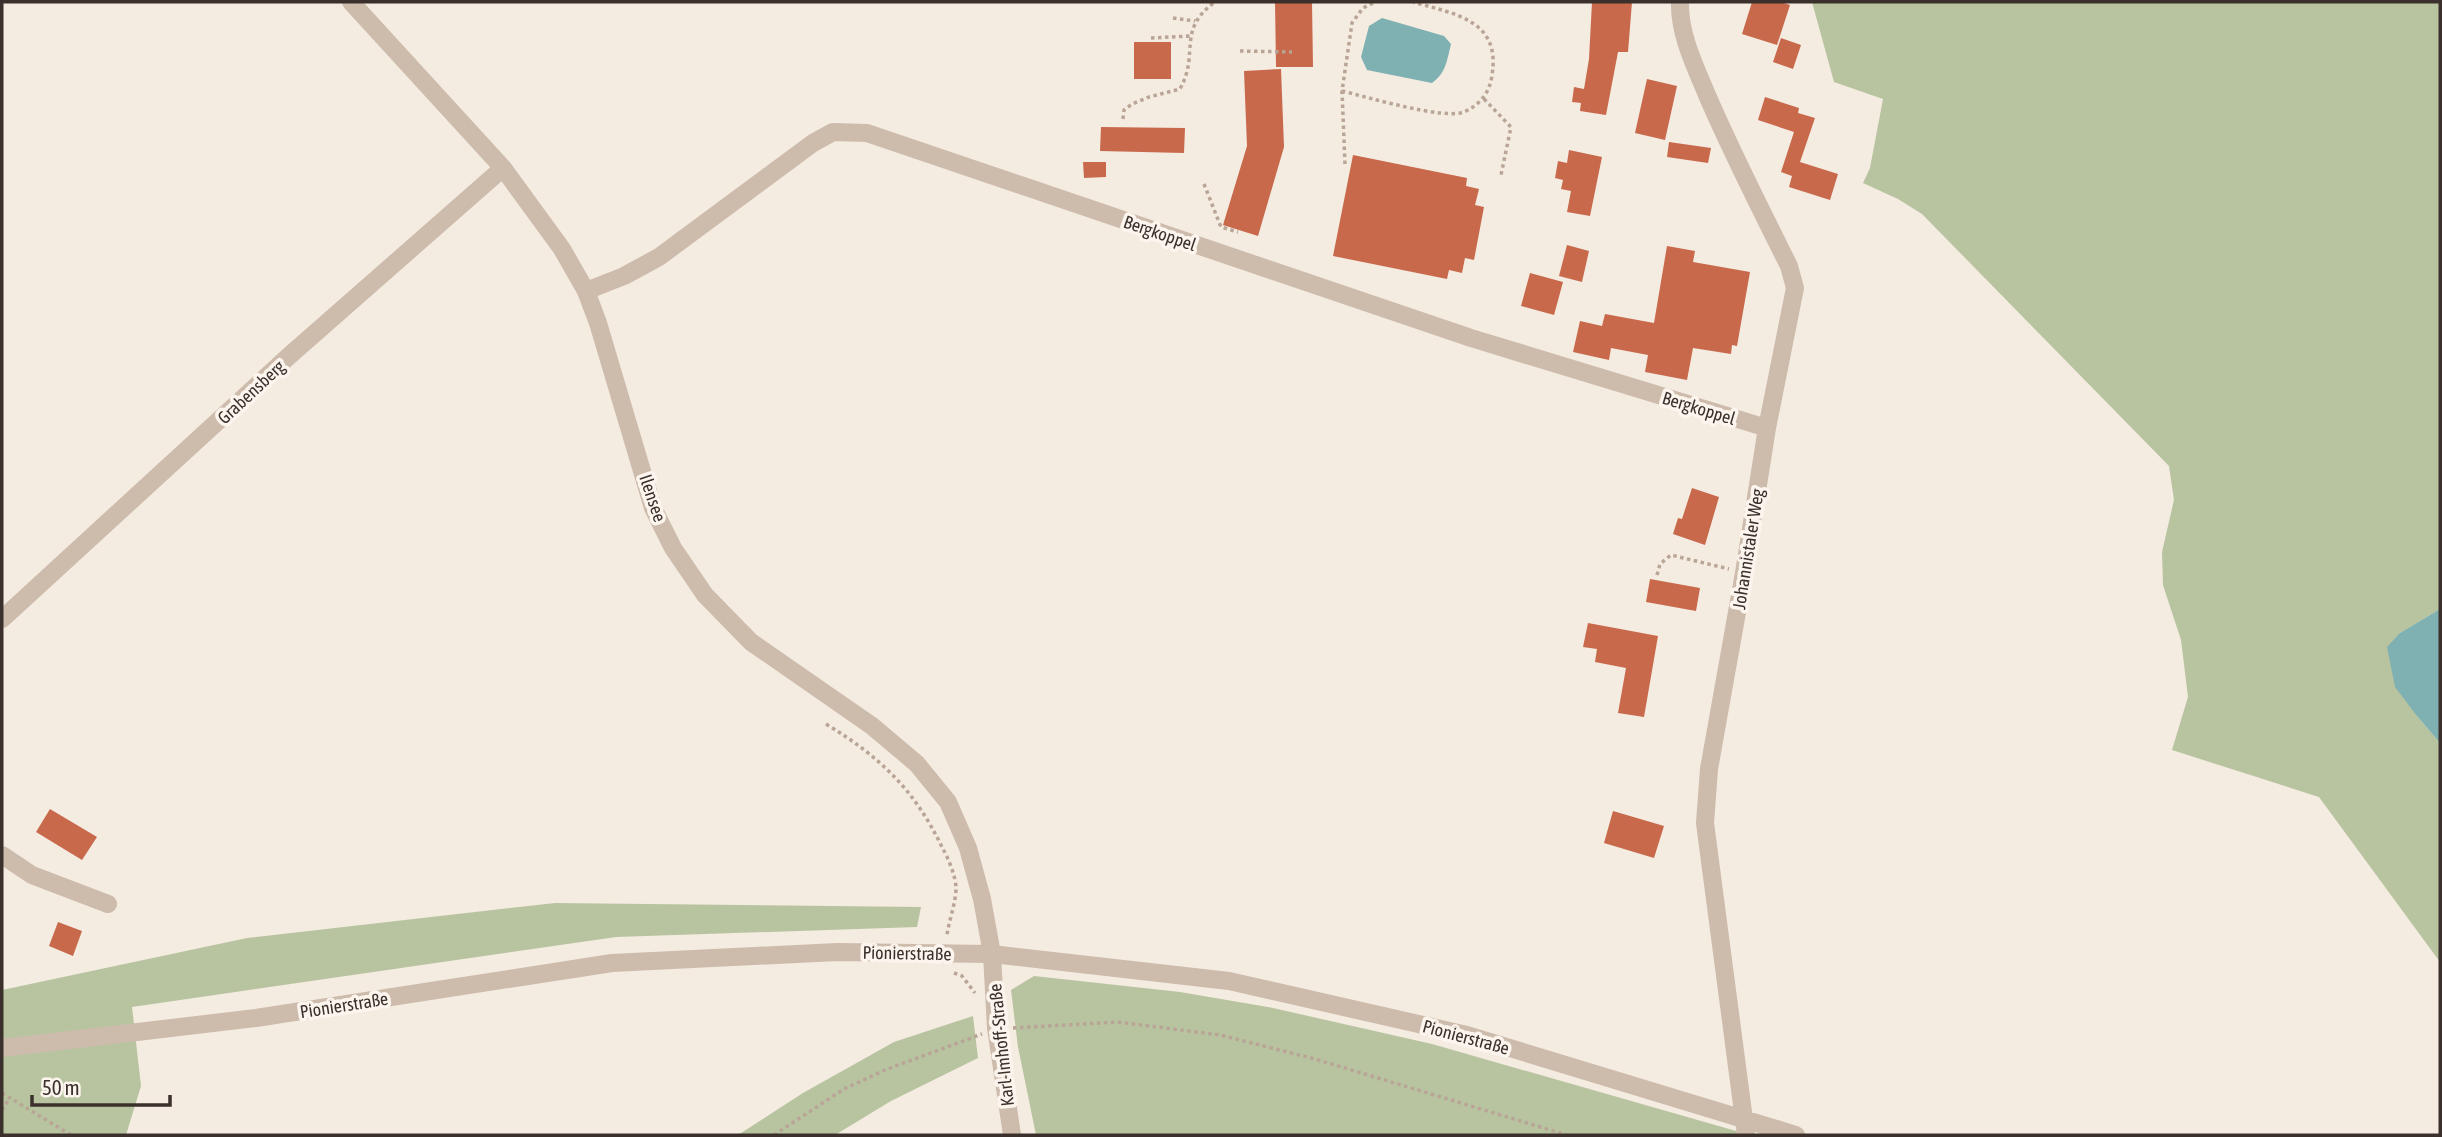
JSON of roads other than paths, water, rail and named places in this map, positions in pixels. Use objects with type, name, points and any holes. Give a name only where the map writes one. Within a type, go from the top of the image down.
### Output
[{"type":"street","name":"Ilensee","points":[[351,2],[503,169],[562,249],[586,291],[598,323],[653,509],[673,548],[705,595],[751,642],[872,726],[918,764],[948,802],[968,848],[982,899],[992,954]]},
{"type":"street","name":"Johannistaler Weg","points":[[1680,2],[1689,54],[1724,135],[1789,267],[1795,288],[1767,428],[1709,769],[1705,823],[1745,1127]]},
{"type":"street","name":"Bergkoppel","points":[[586,291],[624,276],[659,257],[833,132],[867,133],[1471,338],[1767,428]]},
{"type":"street","name":"Grabensberg","points":[[2,619],[289,356],[503,169]]},
{"type":"street","points":[[2,855],[32,875],[108,904]]},
{"type":"street","name":"Pionierstraße","points":[[2,1048],[256,1018],[612,963],[837,952],[992,954],[1229,981],[1467,1035],[1745,1127],[1796,1135]]},
{"type":"street","name":"Karl-Imhoff-Straße","points":[[992,954],[989,1031],[1012,1135]]},
{"type":"water","points":[[1382,18],[1444,36],[1451,44],[1447,61],[1437,79],[1432,83],[1367,70],[1361,57],[1369,26]]},
{"type":"water","points":[[2440,609],[2440,743],[2395,687],[2387,647],[2400,633]]}]
